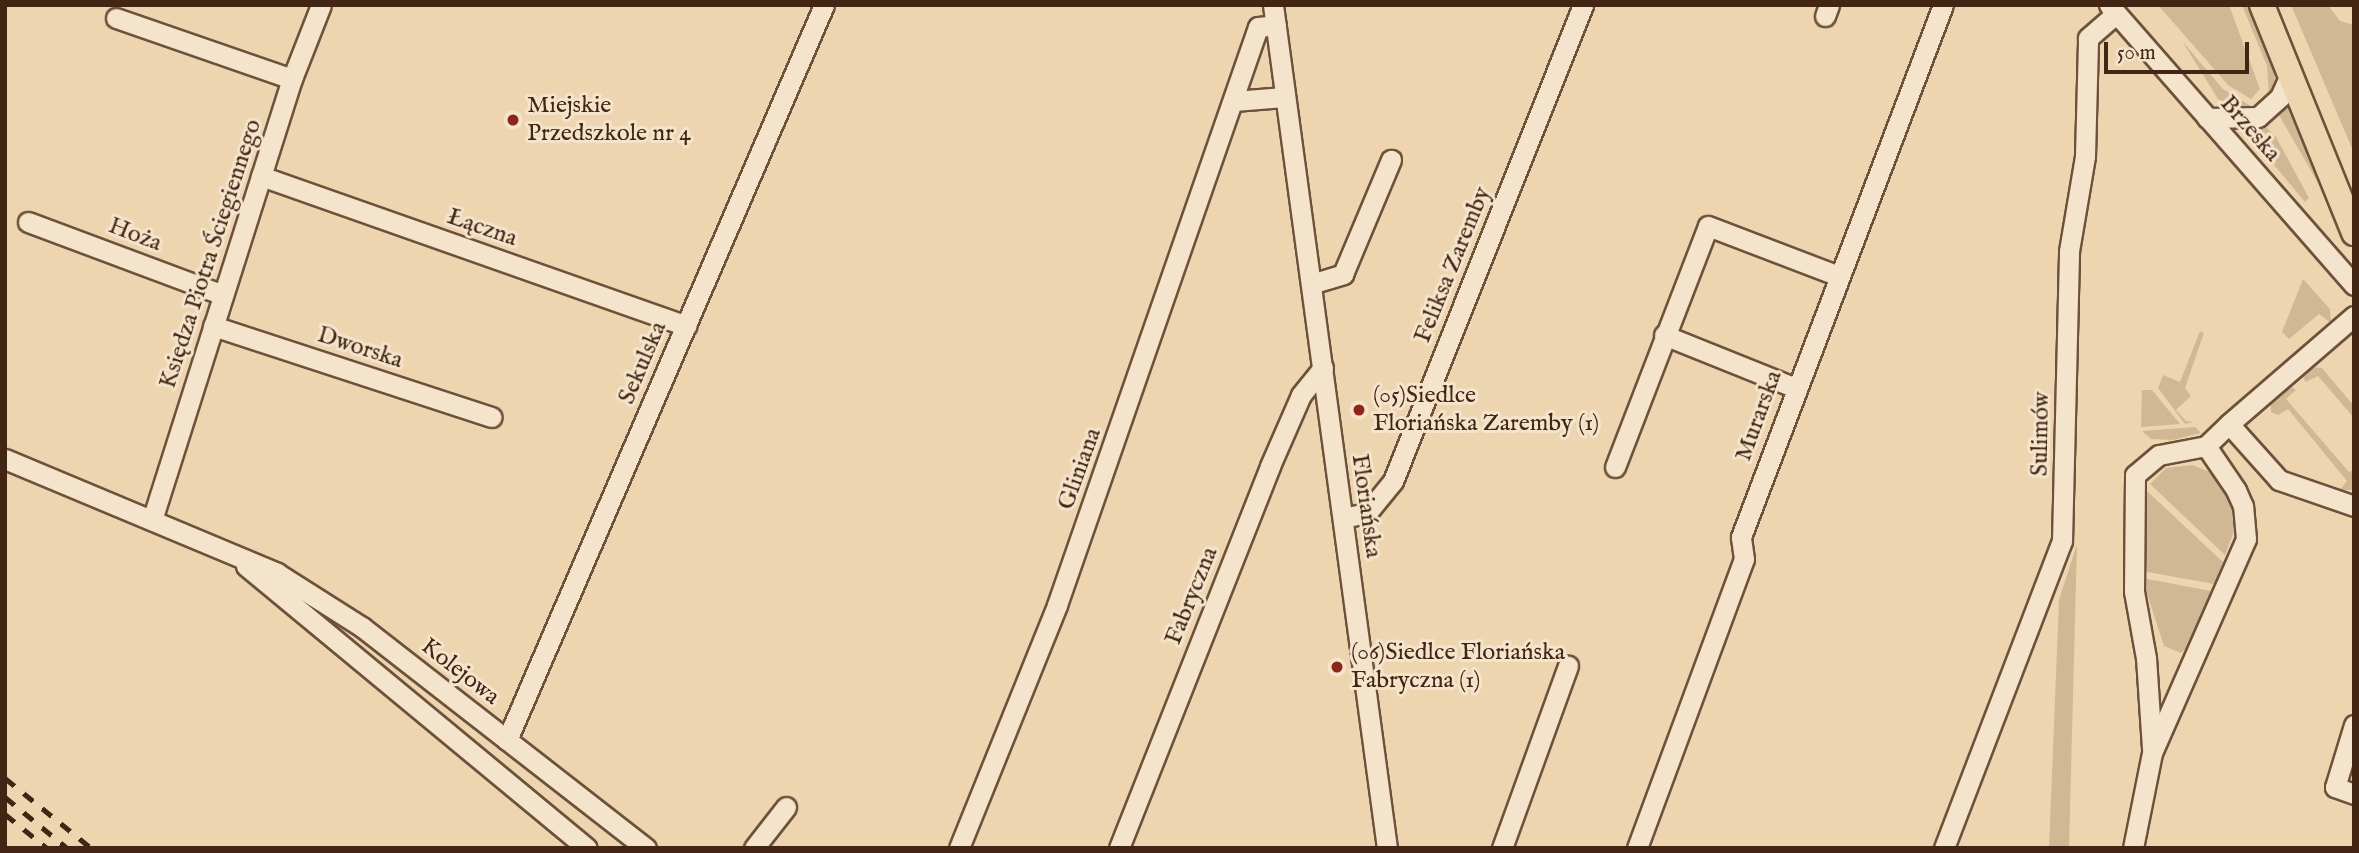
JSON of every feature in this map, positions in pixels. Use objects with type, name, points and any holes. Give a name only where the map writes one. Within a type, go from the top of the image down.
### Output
[{"type":"main road","points":[[2262,5],[2354,233]]},
{"type":"street","name":"Księdza Piotra Ściegiennego","points":[[152,520],[292,79],[321,5]]},
{"type":"street","name":"Sekulska","points":[[507,740],[824,5]]},
{"type":"street","name":"Feliksa Zaremby","points":[[1343,518],[1367,513],[1393,481],[1583,5]]},
{"type":"street","name":"Murarska","points":[[1637,848],[1744,559],[1741,537],[1943,5]]},
{"type":"street","name":"Brzeska","points":[[2113,9],[2354,285]]},
{"type":"street","name":"Sulimów","points":[[1944,848],[2062,541],[2069,251],[2085,156],[2088,38],[2113,9]]},
{"type":"street","points":[[116,18],[292,79]]},
{"type":"street","name":"Floriańska","points":[[1269,19],[1284,97],[1323,368],[1387,848]]},
{"type":"street","name":"Gliniana","points":[[959,848],[1057,605],[1234,101],[1269,19]]},
{"type":"street","points":[[2207,118],[2258,117],[2280,97],[2290,75]]},
{"type":"street","points":[[1234,101],[1284,97]]},
{"type":"street","points":[[1311,284],[1343,274],[1391,160]]},
{"type":"street","name":"Łączna","points":[[261,176],[686,326]]},
{"type":"street","name":"Hoża","points":[[29,222],[223,295]]},
{"type":"street","points":[[1615,467],[1708,226],[1839,276]]},
{"type":"street","points":[[2152,753],[2146,657],[2134,591],[2135,475],[2159,455],[2206,446],[2354,316]]},
{"type":"street","name":"Dworska","points":[[214,326],[491,417]]},
{"type":"street","points":[[1664,335],[1796,388]]},
{"type":"street","name":"Fabryczna","points":[[1119,848],[1270,466],[1301,395],[1323,368]]},
{"type":"street","points":[[2230,424],[2279,480],[2354,506]]},
{"type":"street","points":[[2133,848],[2152,753],[2246,539],[2240,498],[2206,446]]},
{"type":"street","name":"Kolejowa","points":[[5,459],[277,573],[362,627],[646,848]]},
{"type":"street","name":"Kolejowa","points":[[231,555],[587,848]]},
{"type":"street","points":[[1502,848],[1568,666]]},
{"type":"street","points":[[2354,725],[2335,787],[2354,794]]},
{"type":"street","points":[[754,848],[786,807]]},
{"type":"shaded area","points":[[2158,5],[2229,5],[2260,89],[2251,99],[2228,85]]},
{"type":"shaded area","points":[[2242,5],[2249,5],[2273,62],[2275,83],[2269,95],[2267,66]]},
{"type":"shaded area","points":[[2291,5],[2328,5],[2340,21],[2354,25],[2354,153]]},
{"type":"shaded area","points":[[2182,41],[2223,89],[2251,106],[2233,107],[2218,99]]},
{"type":"shaded area","points":[[2288,104],[2329,202],[2279,115]]},
{"type":"shaded area","points":[[2262,123],[2276,137],[2309,198],[2305,202],[2248,134],[2249,128]]},
{"type":"shaded area","points":[[2303,279],[2330,309],[2331,323],[2319,314],[2289,339],[2282,332]]},
{"type":"shaded area","points":[[2200,331],[2204,333],[2185,388],[2191,396],[2176,410],[2186,421],[2193,422],[2185,424],[2158,388],[2163,375],[2180,382]]},
{"type":"shaded area","points":[[2312,367],[2322,368],[2354,406],[2354,418],[2318,376],[2306,382],[2303,378]]},
{"type":"shaded area","points":[[2290,386],[2296,390],[2286,399],[2349,472],[2354,470],[2352,490],[2340,490],[2347,481],[2288,409],[2278,415],[2271,412],[2271,402]]},
{"type":"shaded area","points":[[2142,390],[2152,390],[2180,424],[2141,427]]},
{"type":"shaded area","points":[[2195,427],[2201,433],[2173,440],[2151,439],[2142,431]]},
{"type":"shaded area","points":[[2192,465],[2210,472],[2231,500],[2234,531],[2225,555],[2150,484],[2166,468]]},
{"type":"shaded area","points":[[2147,491],[2223,562],[2214,584],[2142,571],[2142,508]]},
{"type":"shaded area","points":[[2077,544],[2069,848],[2049,848],[2059,600]]},
{"type":"shaded area","points":[[2142,578],[2211,591],[2192,643],[2181,653],[2164,646]]},
{"type":"railway","points":[[5,778],[91,848]]},
{"type":"railway","points":[[5,797],[67,848]]},
{"type":"railway","points":[[5,814],[47,848]]},
{"type":"place","name":"Miejskie Przedszkole nr 4","points":[[513,120]]},
{"type":"place","name":"(05)Siedlce Floriańska Zaremby (1)","points":[[1359,410]]},
{"type":"place","name":"(06)Siedlce Floriańska Fabryczna (1)","points":[[1337,667]]}]
